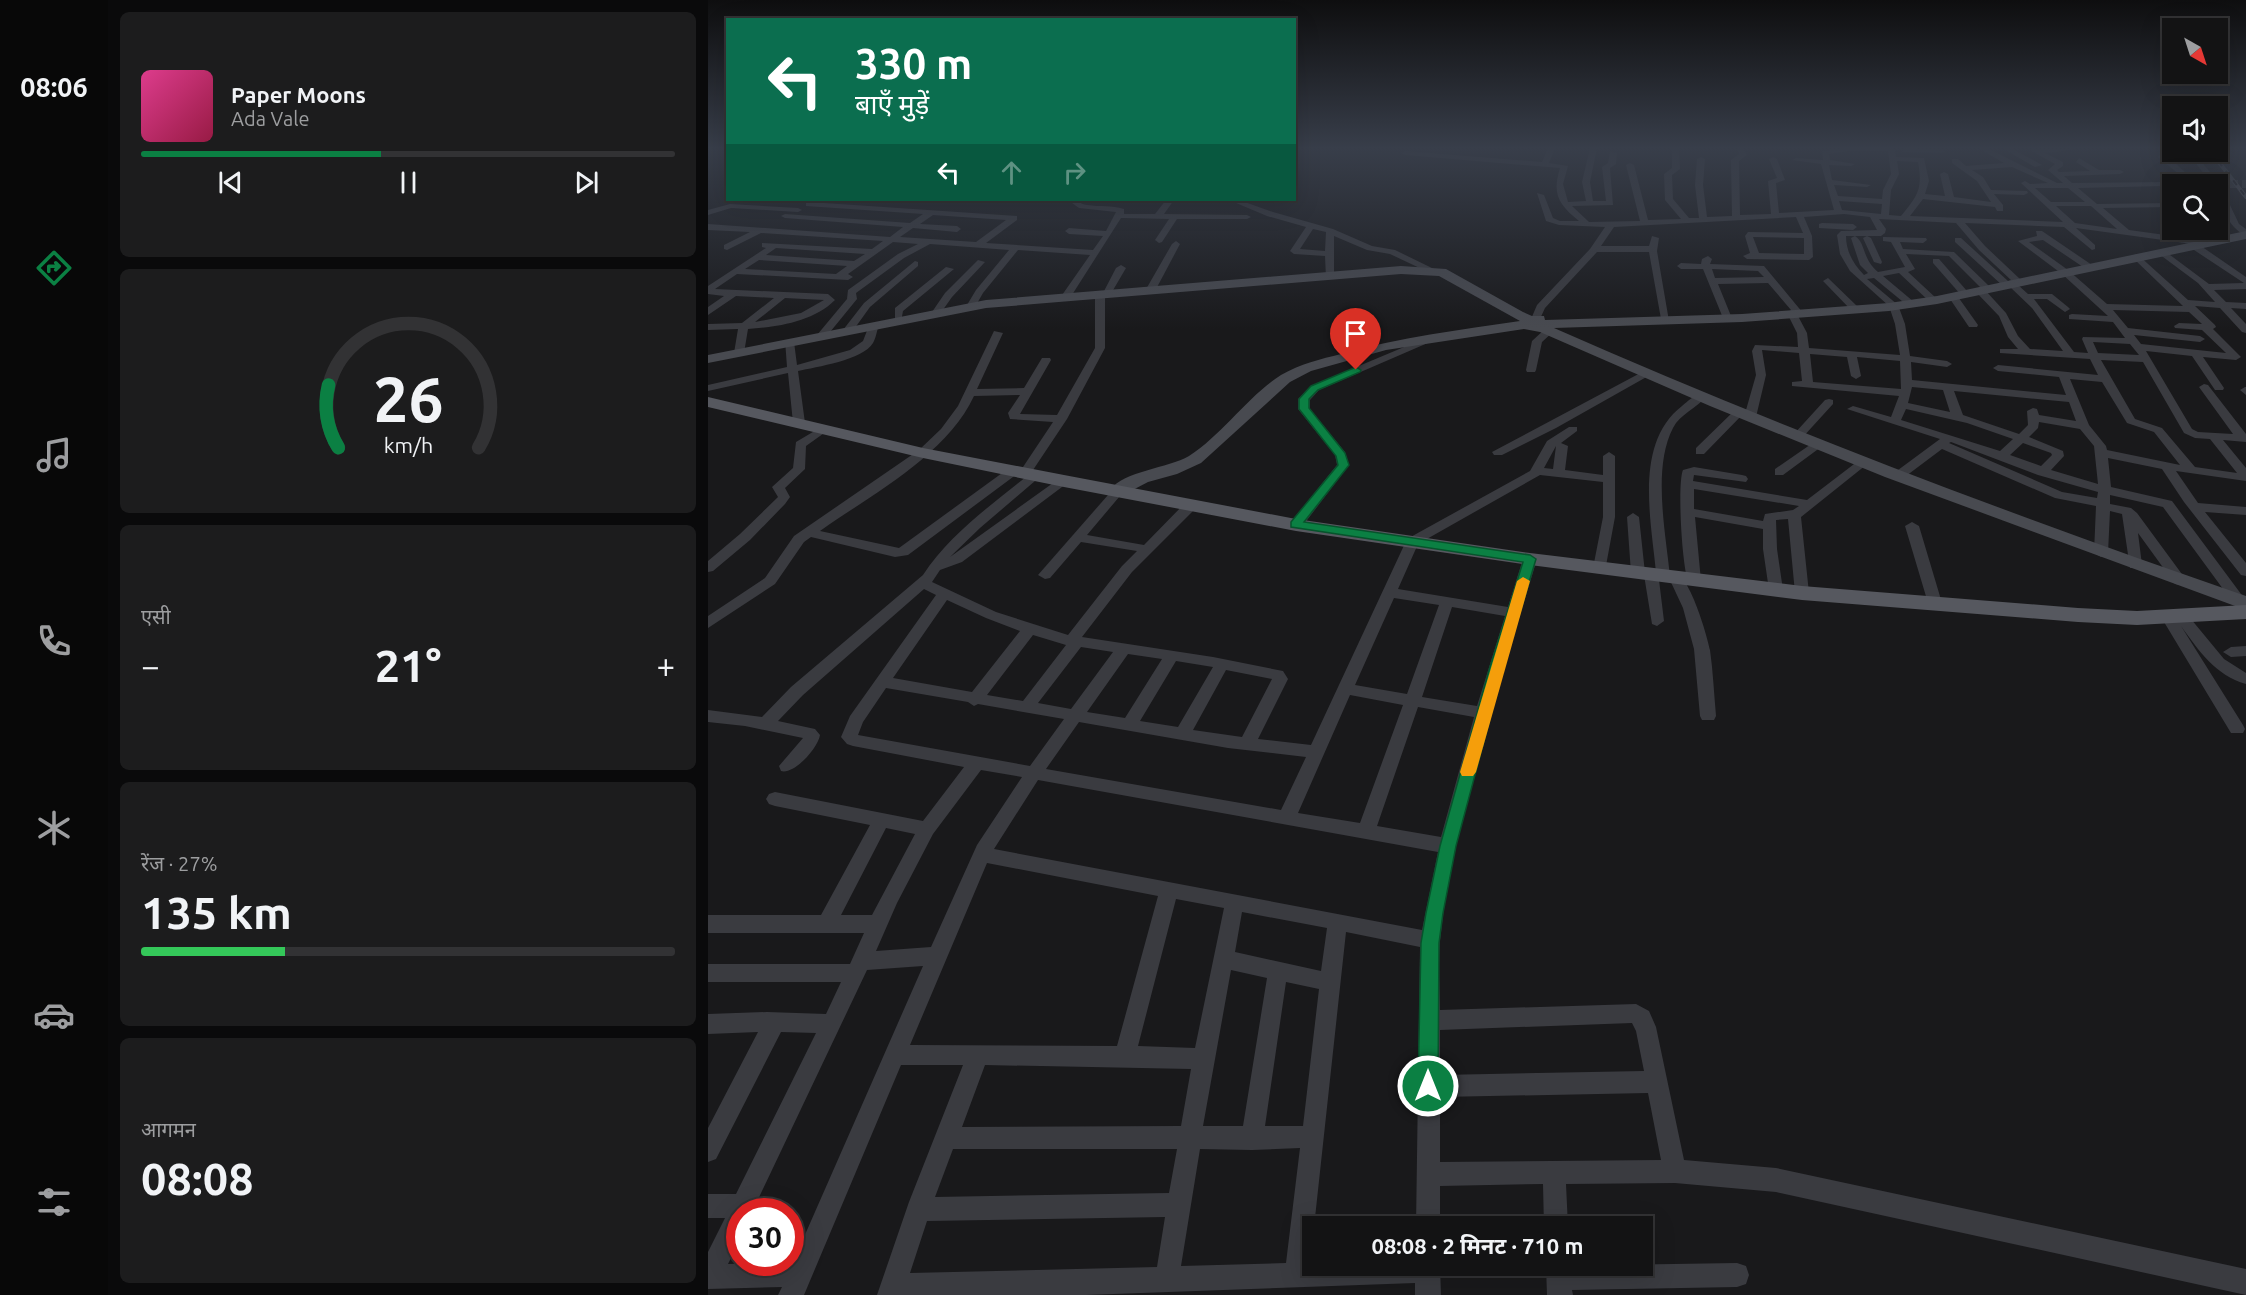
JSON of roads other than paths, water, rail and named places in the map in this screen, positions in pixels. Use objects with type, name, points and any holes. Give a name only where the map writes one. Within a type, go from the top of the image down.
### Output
[{"type":"main road","points":[[708,402],[923,453],[1296,525],[1664,577],[1802,593],[2107,617],[2174,616],[2244,605]]},
{"type":"street","points":[[711,228],[745,208]]},
{"type":"street","points":[[709,210],[762,208]]},
{"type":"street","points":[[774,208],[798,210]]},
{"type":"street","points":[[727,247],[801,208]]},
{"type":"street","points":[[881,208],[1014,218],[978,245]]},
{"type":"street","points":[[1095,208],[1158,216],[1247,218]]},
{"type":"street","points":[[1065,298],[1109,234],[1121,208]]},
{"type":"street","points":[[1158,216],[1164,208]]},
{"type":"street","points":[[1258,208],[1330,231],[1370,248],[1401,256],[1429,269],[1446,273],[1538,324],[1745,415],[1976,507],[2244,605]]},
{"type":"street","points":[[1546,208],[1551,221],[1611,225],[1839,212],[1931,219],[1957,219],[2001,213],[2045,216]]},
{"type":"street","points":[[1571,208],[1587,224]]},
{"type":"street","points":[[1640,208],[1644,223]]},
{"type":"street","points":[[1677,208],[1686,220]]},
{"type":"street","points":[[1702,208],[1703,219]]},
{"type":"street","points":[[1736,208],[1736,218]]},
{"type":"street","points":[[1774,208],[1776,216]]},
{"type":"street","points":[[1885,208],[1885,216]]},
{"type":"street","points":[[1903,234],[1901,218],[1909,208]]},
{"type":"street","points":[[1931,208],[1931,219]]},
{"type":"street","points":[[1984,208],[2024,222],[2088,267]]},
{"type":"street","points":[[1998,208],[2001,213]]},
{"type":"street","points":[[2054,208],[2092,247]]},
{"type":"street","points":[[2098,208],[2126,232]]},
{"type":"street","points":[[2230,219],[2241,217],[2238,208]]},
{"type":"street","points":[[839,276],[932,212]]},
{"type":"street","points":[[1681,266],[1706,266],[1810,256],[1808,236],[1799,214]]},
{"type":"street","points":[[1872,215],[1882,232],[1879,234],[1844,233],[1841,238],[1845,257],[1860,277],[1894,306],[1905,358],[1904,394],[1895,421]]},
{"type":"street","points":[[2228,215],[2246,234]]},
{"type":"street","points":[[785,216],[957,229]]},
{"type":"street","points":[[1159,240],[1175,216]]},
{"type":"street","points":[[1957,219],[2070,353]]},
{"type":"street","points":[[2024,222],[2126,232],[2200,245],[2246,281]]},
{"type":"street","points":[[1531,369],[1537,341],[1540,307],[1594,249],[1611,225]]},
{"type":"street","points":[[1311,226],[1294,251],[1330,254]]},
{"type":"street","points":[[1822,226],[1881,227]]},
{"type":"street","points":[[711,228],[1095,253]]},
{"type":"street","points":[[1069,231],[1109,234]]},
{"type":"street","points":[[1329,276],[1330,231]]},
{"type":"street","points":[[708,327],[743,327],[807,315],[828,302],[831,298],[709,291],[715,284],[756,257],[807,234]]},
{"type":"street","points":[[1749,261],[1752,246],[1749,236],[1751,234],[1808,236]]},
{"type":"street","points":[[2228,238],[2246,234]]},
{"type":"street","points":[[2045,237],[2022,241],[2065,272],[2111,314],[2146,359],[2188,431],[2195,435],[2244,438]]},
{"type":"street","points":[[1655,238],[1653,249],[1666,319]]},
{"type":"street","points":[[1841,238],[1923,240]]},
{"type":"street","points":[[1855,238],[1864,265],[1911,304]]},
{"type":"street","points":[[1867,238],[1878,262]]},
{"type":"street","points":[[1860,277],[1902,271],[1911,267],[1899,251],[1894,239]]},
{"type":"street","points":[[1958,240],[2012,283]]},
{"type":"street","points":[[1045,575],[1119,490],[1142,478],[1171,470],[1195,459],[1285,380],[1299,371],[1352,354],[1432,339],[1538,324],[1795,313],[1911,304],[2222,240]]},
{"type":"street","points":[[822,335],[852,298],[851,292],[906,254],[930,241]]},
{"type":"street","points":[[1150,291],[1176,244]]},
{"type":"street","points":[[759,245],[906,254]]},
{"type":"street","points":[[1752,246],[1809,248]]},
{"type":"street","points":[[972,305],[979,292],[1015,248]]},
{"type":"street","points":[[1594,249],[1653,249]]},
{"type":"street","points":[[1899,251],[1951,254],[1983,289],[2003,315],[2013,337],[2027,352]]},
{"type":"street","points":[[2162,252],[2211,291],[2246,330]]},
{"type":"street","points":[[756,257],[855,264]]},
{"type":"street","points":[[2137,258],[2211,326],[2179,326]]},
{"type":"street","points":[[1749,261],[1761,268],[1772,280],[1795,313],[1803,333],[1809,385]]},
{"type":"street","points":[[1936,261],[1974,325]]},
{"type":"street","points":[[937,312],[948,296],[981,262]]},
{"type":"street","points":[[848,330],[867,305],[915,264]]},
{"type":"street","points":[[1706,266],[1726,316]]},
{"type":"street","points":[[765,724],[797,691],[923,583],[941,558],[1024,473],[1061,419],[1100,348],[1103,295],[1121,268]]},
{"type":"street","points":[[898,320],[898,310],[949,269]]},
{"type":"street","points":[[708,359],[972,305],[1429,269]]},
{"type":"street","points":[[735,271],[869,278]]},
{"type":"street","points":[[1902,271],[1933,300]]},
{"type":"street","points":[[1711,281],[1772,280]]},
{"type":"street","points":[[1828,281],[1855,309]]},
{"type":"street","points":[[2211,291],[2246,286]]},
{"type":"street","points":[[2211,291],[2246,296]]},
{"type":"street","points":[[708,312],[734,294]]},
{"type":"street","points":[[739,353],[743,327],[783,295]]},
{"type":"street","points":[[2025,297],[2049,296],[2069,313],[2156,318]]},
{"type":"street","points":[[2111,314],[2190,306],[2246,306]]},
{"type":"street","points":[[708,388],[844,356],[862,348],[871,339],[874,325]]},
{"type":"street","points":[[2191,471],[2158,430],[2131,421],[2106,379],[2088,338],[2196,354],[2236,357],[2205,327]]},
{"type":"street","points":[[2124,331],[2200,339]]},
{"type":"street","points":[[708,623],[770,582],[792,546],[808,532],[923,453],[955,419],[998,333]]},
{"type":"street","points":[[1296,525],[1343,465],[1341,455],[1304,409],[1304,399],[1314,388],[1432,339]]},
{"type":"street","points":[[789,342],[799,423]]},
{"type":"street","points":[[1700,451],[1745,415],[1761,375],[1757,349],[1763,346],[1905,358],[1947,364]]},
{"type":"street","points":[[2004,351],[2146,359]]},
{"type":"street","points":[[1851,353],[1856,376]]},
{"type":"street","points":[[2196,354],[2219,388]]},
{"type":"street","points":[[1046,360],[1014,413],[1014,417],[1061,419]]},
{"type":"street","points":[[1998,369],[2106,379]]},
{"type":"street","points":[[1498,452],[1552,426],[1646,373]]},
{"type":"street","points":[[2063,375],[2084,426],[2089,435],[2098,443],[2104,466],[2102,553]]},
{"type":"street","points":[[1796,384],[1904,394],[1948,388],[2073,399]]},
{"type":"street","points":[[2204,387],[2244,438]]},
{"type":"street","points":[[1898,476],[1945,441],[1954,426],[1948,388]]},
{"type":"street","points":[[970,393],[1027,391]]},
{"type":"street","points":[[1904,394],[1953,417],[2053,449],[2058,453],[2042,472]]},
{"type":"street","points":[[1664,577],[1657,508],[1659,447],[1670,424],[1701,396]]},
{"type":"street","points":[[1798,436],[1829,402]]},
{"type":"street","points":[[1853,409],[1895,421],[1945,441],[2059,495],[2167,504],[2244,605]]},
{"type":"street","points":[[2002,456],[2023,439],[2034,426],[2034,415],[2084,426]]},
{"type":"street","points":[[708,568],[745,537],[781,501],[784,497],[778,488],[799,469],[801,464],[800,445],[823,429]]},
{"type":"street","points":[[1287,817],[1412,542],[1537,471],[1551,444],[1573,429]]},
{"type":"street","points":[[2213,436],[2246,476]]},
{"type":"street","points":[[1945,441],[2002,456],[2129,513],[2180,581]]},
{"type":"street","points":[[1779,472],[1817,444]]},
{"type":"street","points":[[1558,474],[1562,446]]},
{"type":"street","points":[[2101,453],[2141,459],[2191,471],[2246,476]]},
{"type":"street","points":[[1600,568],[1609,517],[1609,456]]},
{"type":"street","points":[[1802,593],[1793,519],[1796,514],[1862,462]]},
{"type":"street","points":[[2168,467],[2194,507],[2246,572]]},
{"type":"street","points":[[1537,471],[1608,479]]},
{"type":"street","points":[[1657,621],[1664,577],[1688,512],[1685,477],[1689,471],[1742,479]]},
{"type":"street","points":[[808,532],[895,553],[903,552],[1024,473]]},
{"type":"street","points":[[935,567],[957,559],[1064,481]]},
{"type":"street","points":[[1686,484],[1810,504]]},
{"type":"street","points":[[1026,708],[1127,569],[1192,504]]},
{"type":"street","points":[[2194,507],[2246,511]]},
{"type":"street","points":[[1688,512],[1769,526]]},
{"type":"street","points":[[2129,513],[2135,565]]},
{"type":"street","points":[[1776,590],[1770,517],[1796,514]]},
{"type":"street","points":[[1633,517],[1664,577],[1690,608],[1702,649],[1708,716]]},
{"type":"street","points":[[1912,526],[1935,603]]},
{"type":"street","points":[[1077,537],[1146,549]]},
{"type":"street","points":[[1428,1216],[1431,940],[1448,846],[1484,713],[1530,559]]},
{"type":"street","points":[[923,583],[1029,630],[1056,638],[1275,673],[1280,676],[1247,744]]},
{"type":"street","points":[[1388,592],[1514,613]]},
{"type":"street","points":[[944,593],[856,720],[849,737],[853,740],[1448,846]]},
{"type":"street","points":[[1366,830],[1447,602]]},
{"type":"street","points":[[2174,616],[2225,670],[2236,677],[2246,679]]},
{"type":"street","points":[[2174,616],[2237,729]]},
{"type":"street","points":[[974,699],[1029,630]]},
{"type":"street","points":[[726,1241],[709,1277],[795,1284],[981,854],[1034,772],[1124,648]]},
{"type":"street","points":[[1129,725],[1172,656]]},
{"type":"street","points":[[1182,734],[1222,663]]},
{"type":"street","points":[[882,682],[1182,734],[1317,752]]},
{"type":"street","points":[[1345,689],[1484,713]]},
{"type":"street","points":[[708,716],[765,724],[812,735],[811,740],[787,766]]},
{"type":"street","points":[[747,1198],[878,924],[927,829],[977,762]]},
{"type":"street","points":[[775,799],[927,829]]},
{"type":"street","points":[[827,924],[881,820]]},
{"type":"street","points":[[981,854],[1431,940]]},
{"type":"street","points":[[1125,1056],[1169,891]]},
{"type":"street","points":[[1167,1279],[1204,1059],[1235,901]]},
{"type":"street","points":[[1297,1274],[1337,921]]},
{"type":"street","points":[[708,924],[878,924]]},
{"type":"street","points":[[708,973],[859,967],[936,956]]},
{"type":"street","points":[[1224,959],[1330,982]]},
{"type":"street","points":[[1252,1139],[1278,971]]},
{"type":"street","points":[[1429,1020],[1634,1013],[1644,1020],[1675,1171]]},
{"type":"street","points":[[708,1024],[775,1022],[831,1024]]},
{"type":"street","points":[[708,1151],[775,1022]]},
{"type":"street","points":[[978,1055],[919,1209],[891,1290],[1297,1274],[1428,1277]]},
{"type":"street","points":[[894,1056],[1125,1056],[1204,1059]]},
{"type":"street","points":[[1428,1086],[1657,1082]]},
{"type":"street","points":[[946,1138],[1252,1139],[1313,1137]]},
{"type":"street","points":[[1428,1174],[1675,1171],[1776,1180],[2246,1282]]},
{"type":"street","points":[[1554,1173],[1556,1216]]},
{"type":"street","points":[[919,1209],[1178,1205]]},
{"type":"street","points":[[708,1206],[726,1208]]},
{"type":"street","points":[[1559,1280],[1737,1275]]}]
